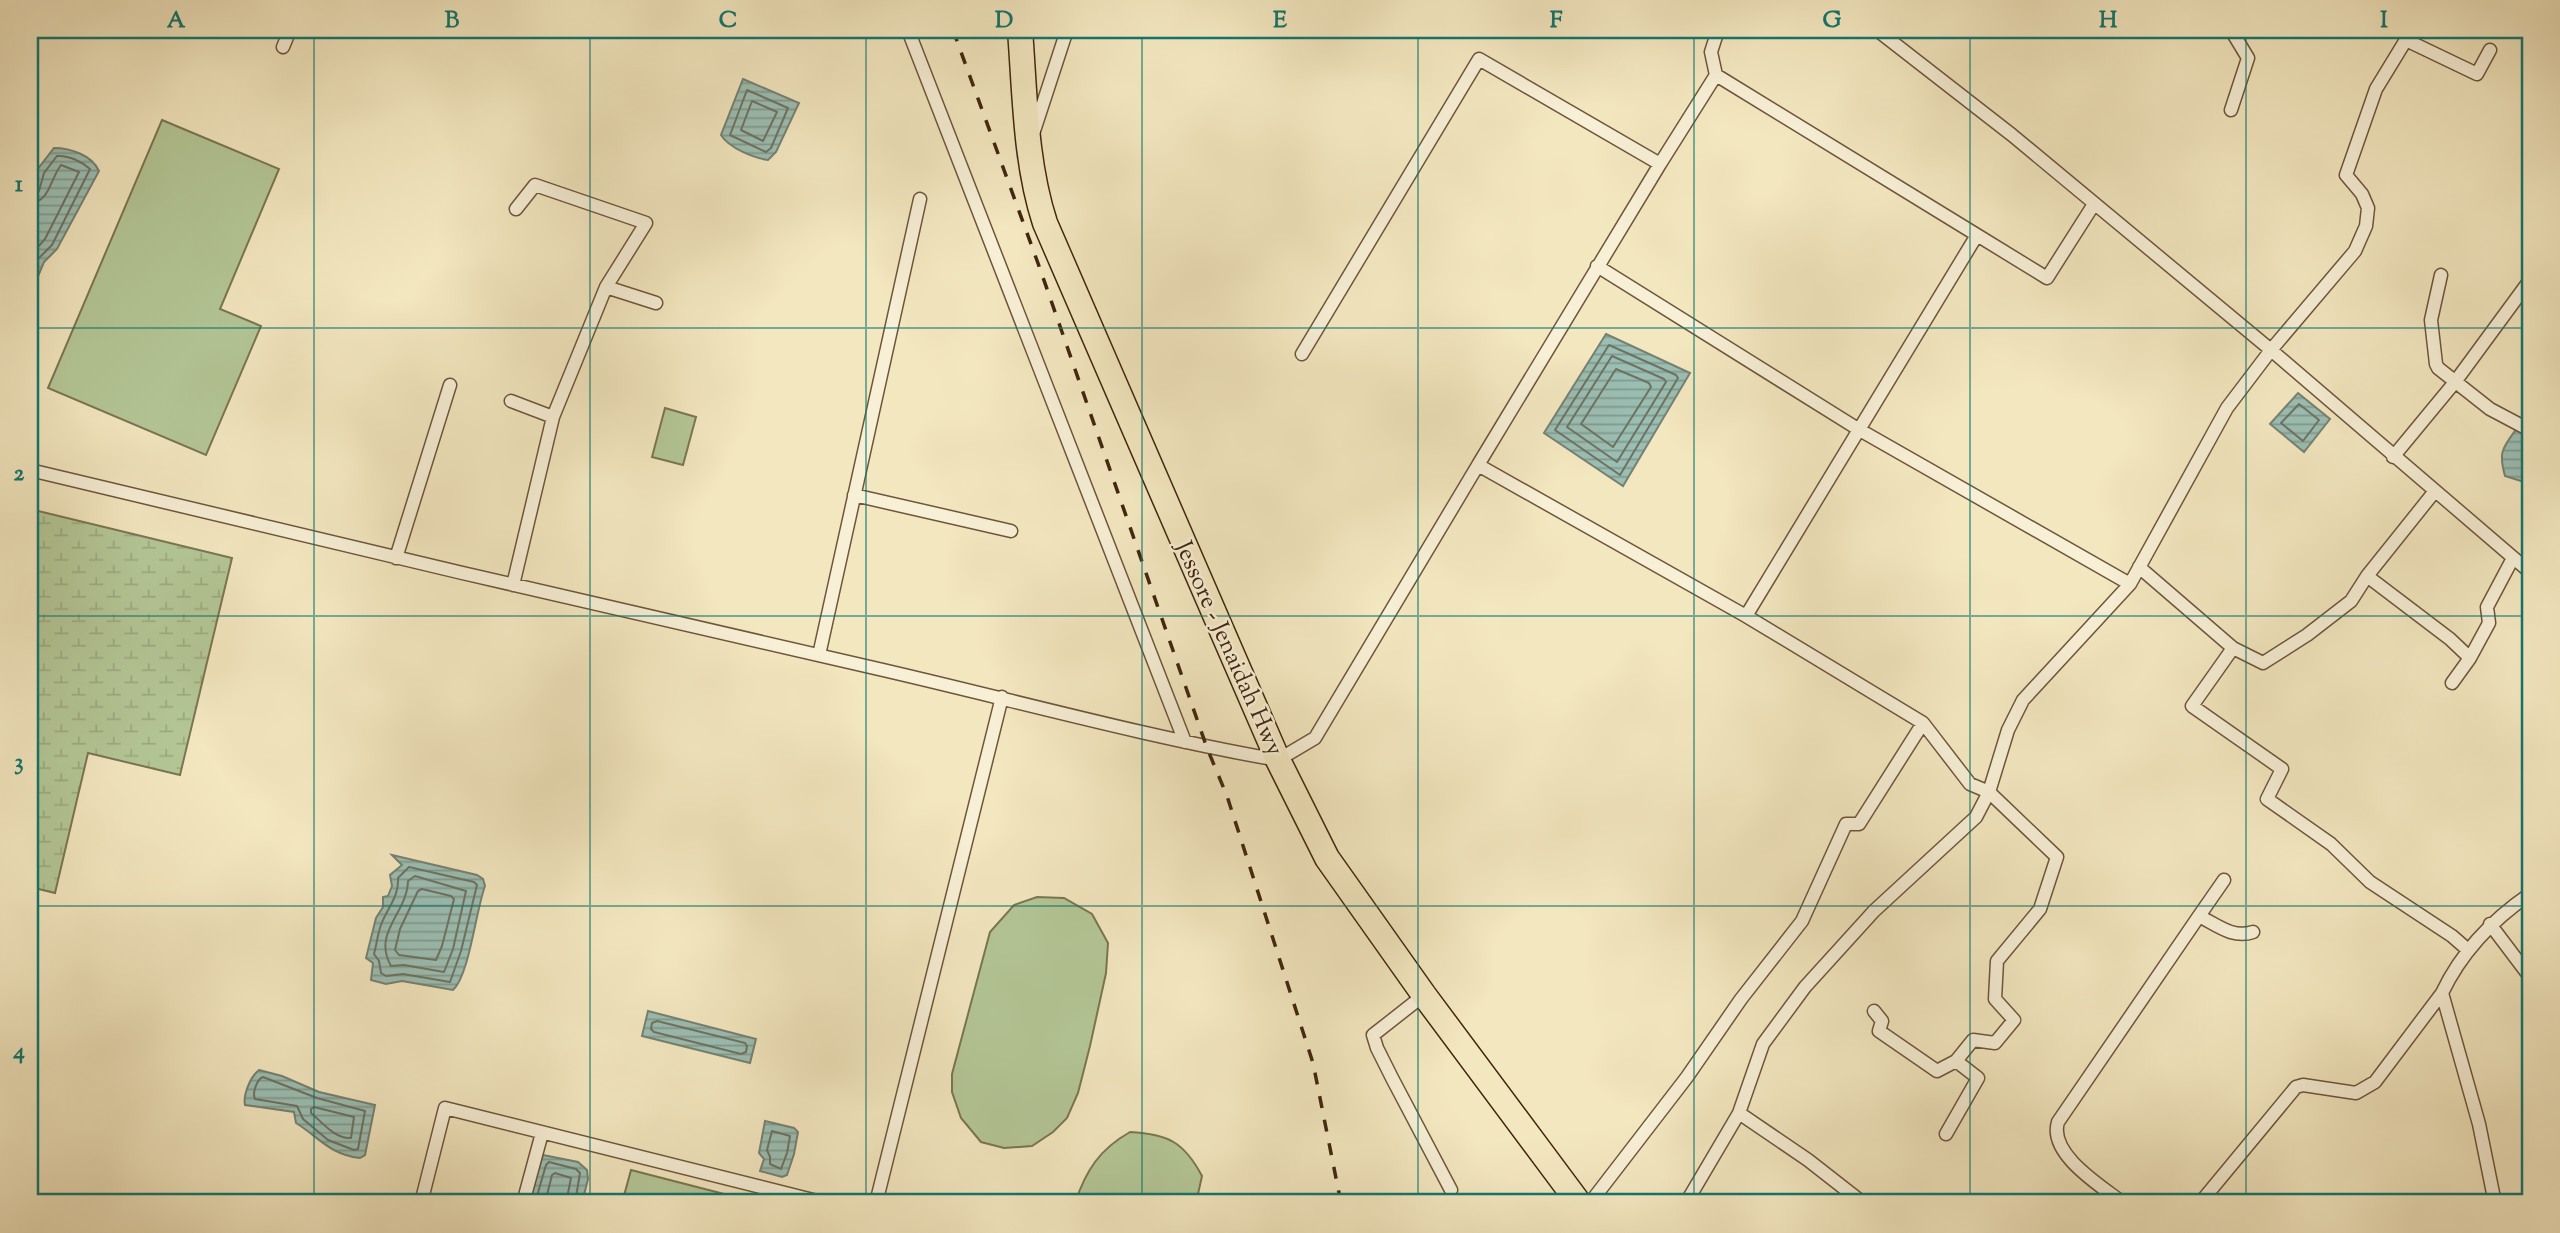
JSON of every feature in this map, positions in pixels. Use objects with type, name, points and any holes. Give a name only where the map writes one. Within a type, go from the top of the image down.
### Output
[{"type":"highway","name":"Jessore - Jenaidah Hwy","points":[[1020,30],[1029,144],[1036,197],[1045,223],[1278,760],[1326,858],[1579,1203]]},
{"type":"street","points":[[283,47],[290,30]]},
{"type":"street","points":[[908,30],[1185,742]]},
{"type":"street","points":[[1029,144],[1067,30]]},
{"type":"street","points":[[30,470],[1185,742],[1278,760],[1315,738],[1597,267],[1716,75],[1712,52],[1718,30]]},
{"type":"street","points":[[1877,30],[2012,135],[2271,350],[2530,572]]},
{"type":"street","points":[[2231,30],[2248,58],[2231,110]]},
{"type":"street","points":[[1686,1203],[1739,1113],[1763,1044],[1805,986],[1874,911],[1976,817],[1989,792],[2008,730],[2023,700],[2130,584],[2227,408],[2354,250],[2366,226],[2368,208],[2362,194],[2346,175],[2376,89],[2409,35],[2477,74],[2490,50]]},
{"type":"street","points":[[1302,354],[1479,59],[1660,164]]},
{"type":"street","points":[[1716,75],[2047,278],[2094,204]]},
{"type":"street","points":[[513,585],[553,417],[606,287],[646,223],[535,185],[516,209]]},
{"type":"street","points":[[819,655],[920,199]]},
{"type":"street","points":[[1746,616],[1977,235]]},
{"type":"street","points":[[1597,267],[1858,429],[2130,584]]},
{"type":"street","points":[[2441,275],[2431,320],[2438,368],[2490,409],[2524,427]]},
{"type":"street","points":[[2393,457],[2455,382],[2530,280]]},
{"type":"street","points":[[606,287],[656,303]]},
{"type":"street","points":[[396,558],[450,385]]},
{"type":"street","points":[[511,401],[553,417]]},
{"type":"street","points":[[1478,465],[1746,616],[1923,723],[1970,784],[1989,792],[2057,857],[2040,909],[1997,961],[1994,999],[2014,1020],[1995,1043],[1973,1040],[1956,1061],[1937,1071],[1879,1031],[1882,1021],[1874,1011]]},
{"type":"street","points":[[2139,568],[2233,649],[2263,663],[2277,656],[2351,601],[2367,576],[2435,491]]},
{"type":"street","points":[[854,495],[1011,531]]},
{"type":"street","points":[[2452,683],[2470,658],[2489,622],[2487,607],[2513,558]]},
{"type":"street","points":[[2367,576],[2450,639],[2470,658]]},
{"type":"street","points":[[2233,649],[2192,706],[2282,769],[2267,799],[2331,844],[2370,882],[2452,936],[2468,950]]},
{"type":"street","points":[[876,1203],[1002,697]]},
{"type":"street","points":[[1590,1203],[1802,921],[1846,824],[1859,824],[1923,723]]},
{"type":"street","points":[[2123,1203],[2069,1160],[2056,1129],[2058,1122],[2224,880]]},
{"type":"street","points":[[2200,1203],[2296,1087],[2303,1085],[2356,1093],[2375,1082],[2441,993],[2453,969],[2468,950],[2490,925],[2527,902]]},
{"type":"street","points":[[2199,916],[2235,934],[2253,932]]},
{"type":"street","points":[[2490,925],[2530,977]]},
{"type":"street","points":[[2441,993],[2479,1125],[2495,1203]]},
{"type":"street","points":[[1424,995],[1373,1035],[1377,1048],[1451,1191]]},
{"type":"street","points":[[1946,1134],[1978,1078],[1956,1061]]},
{"type":"street","points":[[421,1203],[445,1108],[825,1203]]},
{"type":"street","points":[[1739,1113],[1808,1160],[1863,1203]]},
{"type":"street","points":[[523,1203],[542,1133]]},
{"type":"green space","points":[[162,120],[279,169],[220,309],[261,326],[206,455],[48,388]]},
{"type":"green space","points":[[665,408],[696,417],[683,465],[652,457]]},
{"type":"green space","points":[[30,509],[232,558],[180,775],[88,753],[55,893],[30,887]]},
{"type":"green space","points":[[1037,897],[1064,898],[1092,914],[1108,943],[1106,973],[1078,1093],[1067,1118],[1053,1132],[1032,1146],[1004,1148],[981,1142],[961,1118],[952,1092],[952,1074],[990,932],[1014,905]]},
{"type":"green space","points":[[1130,1132],[1165,1138],[1174,1142],[1188,1155],[1202,1176],[1196,1203],[1075,1203],[1095,1162],[1110,1146]]},
{"type":"green space","points":[[631,1170],[759,1203],[622,1203]]},
{"type":"water","points":[[743,79],[799,103],[776,152],[768,160],[742,152],[721,135]]},
{"type":"water","points":[[54,148],[80,154],[96,165],[99,171],[57,249],[44,262],[30,295],[30,197],[37,170]]},
{"type":"water","points":[[1606,334],[1690,373],[1623,486],[1544,433]]},
{"type":"water","points":[[2298,393],[2330,419],[2304,452],[2270,424]]},
{"type":"water","points":[[2517,428],[2530,430],[2530,484],[2505,476],[2503,468],[2503,450]]},
{"type":"water","points":[[392,855],[477,875],[483,879],[485,886],[468,957],[459,982],[453,990],[402,981],[386,984],[371,980],[373,963],[366,958],[376,918],[383,907],[383,897],[388,896],[392,886],[390,875],[402,865]]},
{"type":"water","points":[[648,1011],[756,1039],[750,1063],[642,1036]]},
{"type":"water","points":[[259,1070],[282,1076],[319,1092],[375,1105],[365,1155],[360,1158],[349,1156],[332,1149],[296,1123],[294,1112],[245,1105],[248,1086]]},
{"type":"water","points":[[765,1121],[794,1128],[798,1132],[787,1175],[782,1177],[760,1171],[764,1159],[759,1153]]},
{"type":"water","points":[[543,1155],[578,1162],[587,1170],[588,1179],[582,1203],[528,1203]]},
{"type":"railway","points":[[953,30],[1039,266],[1207,748],[1227,796],[1313,1063],[1341,1203]]}]
